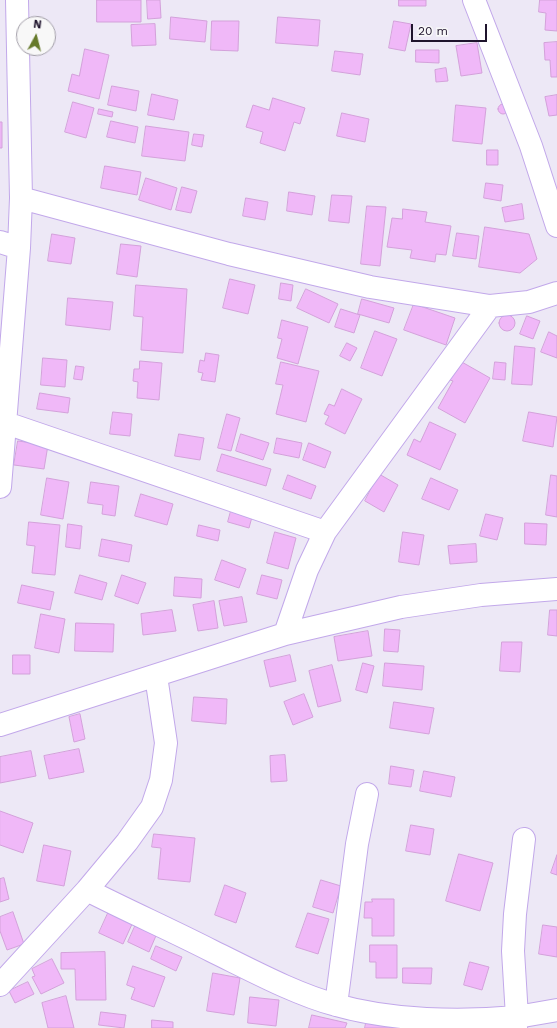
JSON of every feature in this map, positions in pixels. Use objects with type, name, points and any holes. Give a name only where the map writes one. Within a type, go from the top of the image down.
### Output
[{"type":"street","points":[[0,487],[10,245],[21,198],[17,0]]},
{"type":"street","points":[[474,0],[528,139],[557,226]]},
{"type":"street","points":[[21,198],[293,270],[370,287],[490,306],[529,302],[557,293]]},
{"type":"street","points":[[285,634],[307,570],[324,532],[490,306]]},
{"type":"street","points":[[3,422],[324,532]]},
{"type":"street","points":[[0,725],[285,634],[408,606],[481,595],[557,589]]},
{"type":"street","points":[[0,985],[87,890],[152,807],[161,780],[166,743],[156,676]]},
{"type":"street","points":[[336,1005],[356,852],[367,794]]},
{"type":"street","points":[[516,1023],[513,951],[515,914],[524,839]]},
{"type":"street","points":[[87,890],[274,981],[336,1005],[379,1013],[436,1019],[482,1020],[516,1023],[557,1010]]},
{"type":"building","points":[[97,0],[141,0],[141,22],[97,22]]},
{"type":"building","points":[[147,0],[160,0],[161,18],[148,19]]},
{"type":"building","points":[[399,0],[426,0],[426,6],[399,6]]},
{"type":"building","points":[[540,0],[557,0],[557,31],[545,30],[546,13],[539,12]]},
{"type":"building","points":[[171,17],[207,21],[205,42],[170,39]]},
{"type":"building","points":[[278,17],[320,20],[318,46],[276,43]]},
{"type":"building","points":[[212,21],[239,21],[238,51],[211,50]]},
{"type":"building","points":[[394,21],[411,24],[405,51],[389,48]]},
{"type":"building","points":[[155,24],[156,45],[132,46],[131,25]]},
{"type":"building","points":[[557,42],[557,77],[551,77],[550,60],[545,60],[544,43]]},
{"type":"building","points":[[477,43],[482,73],[461,76],[456,46]]},
{"type":"building","points":[[85,49],[109,55],[99,99],[68,91],[72,74],[79,76]]},
{"type":"building","points":[[416,50],[439,50],[439,63],[416,62]]},
{"type":"building","points":[[335,51],[363,54],[360,75],[332,71]]},
{"type":"building","points":[[446,68],[448,81],[436,82],[435,70]]},
{"type":"building","points":[[112,86],[139,91],[136,111],[108,105]]},
{"type":"building","points":[[152,94],[178,100],[174,120],[148,115]]},
{"type":"building","points":[[557,95],[557,115],[549,116],[545,97]]},
{"type":"building","points":[[273,98],[305,108],[300,124],[294,122],[285,151],[260,143],[263,132],[246,127],[253,105],[269,110]]},
{"type":"building","points":[[73,102],[94,108],[86,138],[65,132]]},
{"type":"building","points":[[501,104],[505,104],[507,105],[507,113],[501,114],[498,111],[498,107]]},
{"type":"building","points":[[456,105],[486,108],[482,144],[453,141]]},
{"type":"building","points":[[99,109],[113,112],[112,117],[98,114]]},
{"type":"building","points":[[342,113],[369,119],[365,142],[337,136]]},
{"type":"building","points":[[111,121],[138,127],[135,143],[107,137]]},
{"type":"building","points":[[0,122],[2,122],[2,148],[0,148]]},
{"type":"building","points":[[146,126],[189,132],[185,161],[142,156]]},
{"type":"building","points":[[194,134],[204,135],[202,147],[192,145]]},
{"type":"building","points":[[487,150],[498,150],[498,165],[487,165]]},
{"type":"building","points":[[105,166],[141,172],[137,195],[101,188]]},
{"type":"building","points":[[146,178],[177,188],[171,210],[139,200]]},
{"type":"building","points":[[486,183],[503,185],[501,201],[484,198]]},
{"type":"building","points":[[182,187],[197,191],[191,213],[176,210]]},
{"type":"building","points":[[289,192],[315,196],[312,215],[287,211]]},
{"type":"building","points":[[332,195],[352,196],[349,223],[329,221]]},
{"type":"building","points":[[246,198],[268,202],[265,220],[243,216]]},
{"type":"building","points":[[522,204],[524,219],[505,222],[502,208]]},
{"type":"building","points":[[367,206],[386,207],[380,266],[361,264]]},
{"type":"building","points":[[403,209],[427,212],[425,222],[451,226],[446,255],[436,254],[435,262],[410,258],[412,250],[387,247],[392,218],[402,219]]},
{"type":"building","points":[[485,227],[529,234],[537,259],[520,273],[479,267]]},
{"type":"building","points":[[457,233],[479,236],[476,259],[453,256]]},
{"type":"building","points":[[52,234],[75,238],[71,264],[48,261]]},
{"type":"building","points":[[121,244],[141,246],[137,277],[117,274]]},
{"type":"building","points":[[230,279],[255,285],[248,314],[223,308]]},
{"type":"building","points":[[281,283],[293,285],[291,301],[279,299]]},
{"type":"building","points":[[136,285],[187,289],[183,353],[141,350],[143,317],[134,316]]},
{"type":"building","points":[[306,289],[338,304],[329,323],[297,308]]},
{"type":"building","points":[[68,298],[113,302],[110,330],[66,325]]},
{"type":"building","points":[[362,299],[394,308],[389,323],[358,314]]},
{"type":"building","points":[[414,304],[455,318],[446,345],[404,330]]},
{"type":"building","points":[[341,309],[360,315],[354,333],[335,327]]},
{"type":"building","points":[[507,315],[514,320],[515,323],[510,330],[507,331],[500,326],[499,323],[504,316]]},
{"type":"building","points":[[527,316],[540,321],[533,339],[520,334]]},
{"type":"building","points":[[282,320],[308,327],[298,364],[277,358],[282,339],[278,338]]},
{"type":"building","points":[[375,331],[397,339],[382,376],[361,368]]},
{"type":"building","points":[[549,332],[557,336],[557,358],[541,352]]},
{"type":"building","points":[[347,343],[357,348],[350,361],[340,356]]},
{"type":"building","points":[[515,346],[535,348],[532,385],[512,384]]},
{"type":"building","points":[[206,353],[219,355],[215,382],[201,380],[203,373],[198,372],[200,360],[204,361]]},
{"type":"building","points":[[43,358],[67,360],[65,387],[41,385]]},
{"type":"building","points":[[140,361],[162,363],[159,400],[137,398],[138,382],[133,381],[134,369],[139,369]]},
{"type":"building","points":[[460,361],[490,378],[465,423],[438,408],[453,381],[450,380]]},
{"type":"building","points":[[281,362],[319,371],[306,422],[276,414],[283,385],[276,384]]},
{"type":"building","points":[[495,362],[506,363],[505,380],[493,379]]},
{"type":"building","points":[[76,366],[84,367],[82,380],[74,379]]},
{"type":"building","points":[[342,389],[362,399],[345,434],[325,424],[329,416],[324,414],[329,404],[334,406]]},
{"type":"building","points":[[40,393],[70,398],[68,413],[37,409]]},
{"type":"building","points":[[113,412],[132,414],[130,436],[110,434]]},
{"type":"building","points":[[529,412],[557,417],[553,447],[523,441]]},
{"type":"building","points":[[227,414],[240,418],[231,451],[218,448]]},
{"type":"building","points":[[430,422],[456,434],[440,470],[407,455],[414,439],[420,442]]},
{"type":"building","points":[[179,434],[204,438],[200,460],[175,456]]},
{"type":"building","points":[[241,434],[269,443],[263,460],[236,451]]},
{"type":"building","points":[[277,438],[302,443],[299,458],[274,453]]},
{"type":"building","points":[[18,441],[48,445],[44,469],[14,465]]},
{"type":"building","points":[[309,443],[331,452],[325,468],[303,460]]},
{"type":"building","points":[[222,454],[271,469],[266,486],[217,471]]},
{"type":"building","points":[[379,474],[398,485],[384,512],[365,501]]},
{"type":"building","points":[[288,475],[316,486],[311,499],[283,489]]},
{"type":"building","points":[[551,475],[557,476],[557,517],[546,515]]},
{"type":"building","points":[[47,478],[69,482],[63,519],[41,515]]},
{"type":"building","points":[[431,478],[458,490],[449,510],[422,499]]},
{"type":"building","points":[[91,482],[119,486],[115,516],[102,514],[103,505],[88,503]]},
{"type":"building","points":[[141,494],[173,504],[167,525],[135,516]]},
{"type":"building","points":[[231,511],[252,517],[249,528],[228,522]]},
{"type":"building","points":[[486,514],[503,518],[497,540],[480,536]]},
{"type":"building","points":[[29,522],[60,525],[55,575],[32,573],[35,546],[27,545]]},
{"type":"building","points":[[525,523],[547,524],[546,545],[525,544]]},
{"type":"building","points":[[68,524],[82,526],[80,549],[66,547]]},
{"type":"building","points":[[199,525],[220,530],[218,541],[197,536]]},
{"type":"building","points":[[275,532],[296,538],[288,569],[267,563]]},
{"type":"building","points":[[403,532],[424,535],[419,565],[399,562]]},
{"type":"building","points":[[102,539],[132,545],[129,562],[99,556]]},
{"type":"building","points":[[476,544],[477,562],[450,564],[448,546]]},
{"type":"building","points":[[222,560],[246,569],[239,588],[215,580]]},
{"type":"building","points":[[80,575],[107,583],[102,600],[75,593]]},
{"type":"building","points":[[122,575],[146,583],[138,604],[115,596]]},
{"type":"building","points":[[262,575],[282,580],[277,599],[257,594]]},
{"type":"building","points":[[175,577],[202,579],[201,598],[174,596]]},
{"type":"building","points":[[22,585],[54,592],[50,610],[18,603]]},
{"type":"building","points":[[242,597],[247,622],[224,626],[219,601]]},
{"type":"building","points":[[214,601],[218,628],[198,631],[193,605]]},
{"type":"building","points":[[172,610],[176,631],[143,635],[141,614]]},
{"type":"building","points":[[550,610],[557,610],[557,636],[548,635]]},
{"type":"building","points":[[41,614],[65,619],[59,653],[35,648]]},
{"type":"building","points":[[76,623],[114,624],[113,652],[75,651]]},
{"type":"building","points":[[385,629],[400,630],[398,652],[384,651]]},
{"type":"building","points":[[368,631],[372,656],[338,661],[334,637]]},
{"type":"building","points":[[502,642],[522,642],[520,672],[500,671]]},
{"type":"building","points":[[13,655],[30,655],[30,674],[13,674]]},
{"type":"building","points":[[290,655],[296,681],[270,687],[264,661]]},
{"type":"building","points":[[363,663],[374,666],[367,693],[356,690]]},
{"type":"building","points":[[385,663],[424,666],[422,690],[383,686]]},
{"type":"building","points":[[332,665],[341,701],[318,707],[309,671]]},
{"type":"building","points":[[304,694],[313,717],[293,725],[284,702]]},
{"type":"building","points":[[194,697],[227,699],[226,724],[192,721]]},
{"type":"building","points":[[394,702],[434,708],[429,734],[390,728]]},
{"type":"building","points":[[80,714],[85,739],[74,742],[69,717]]},
{"type":"building","points":[[79,749],[84,772],[49,779],[44,756]]},
{"type":"building","points":[[31,751],[36,776],[0,783],[0,757]]},
{"type":"building","points":[[285,755],[287,781],[271,782],[270,756]]},
{"type":"building","points":[[391,766],[414,770],[411,787],[389,784]]},
{"type":"building","points":[[424,771],[455,777],[451,797],[420,791]]},
{"type":"building","points":[[0,811],[33,823],[23,853],[0,845]]},
{"type":"building","points":[[411,825],[434,829],[430,855],[406,851]]},
{"type":"building","points":[[154,834],[195,838],[190,882],[158,879],[161,848],[152,847]]},
{"type":"building","points":[[44,845],[71,851],[64,886],[37,881]]},
{"type":"building","points":[[459,854],[493,863],[480,911],[446,901]]},
{"type":"building","points":[[557,855],[557,875],[551,873]]},
{"type":"building","points":[[4,878],[9,899],[0,902],[0,879]]},
{"type":"building","points":[[321,880],[341,886],[333,913],[313,907]]},
{"type":"building","points":[[225,885],[246,893],[236,923],[215,915]]},
{"type":"building","points":[[372,899],[394,899],[394,936],[372,936],[372,918],[364,918],[365,902],[372,902]]},
{"type":"building","points":[[109,911],[133,922],[123,944],[99,933]]},
{"type":"building","points":[[13,912],[24,944],[7,950],[0,931],[0,917]]},
{"type":"building","points":[[308,913],[329,919],[318,954],[296,947]]},
{"type":"building","points":[[137,922],[158,931],[149,952],[128,942]]},
{"type":"building","points":[[543,925],[557,927],[557,957],[539,954]]},
{"type":"building","points":[[370,945],[397,945],[397,978],[376,978],[376,962],[370,962]]},
{"type":"building","points":[[156,946],[182,957],[176,971],[151,959]]},
{"type":"building","points":[[105,952],[106,1000],[76,1000],[75,969],[61,969],[61,953]]},
{"type":"building","points":[[52,959],[64,983],[41,994],[32,977],[35,976],[32,969]]},
{"type":"building","points":[[470,962],[489,967],[482,990],[464,985]]},
{"type":"building","points":[[133,966],[165,977],[154,1007],[131,999],[135,988],[127,985]]},
{"type":"building","points":[[403,968],[432,968],[431,984],[403,983]]},
{"type":"building","points":[[213,973],[240,978],[234,1015],[207,1011]]},
{"type":"building","points":[[28,982],[34,994],[15,1003],[9,991]]},
{"type":"building","points":[[66,996],[74,1028],[48,1028],[42,1003]]},
{"type":"building","points":[[250,997],[279,1000],[276,1026],[248,1023]]},
{"type":"building","points":[[101,1012],[126,1015],[124,1028],[99,1025]]},
{"type":"building","points":[[312,1015],[347,1023],[345,1028],[309,1028]]},
{"type":"building","points":[[152,1020],[173,1022],[173,1028],[152,1028]]},
{"type":"building","points":[[366,1023],[390,1026],[390,1028],[365,1028]]}]
